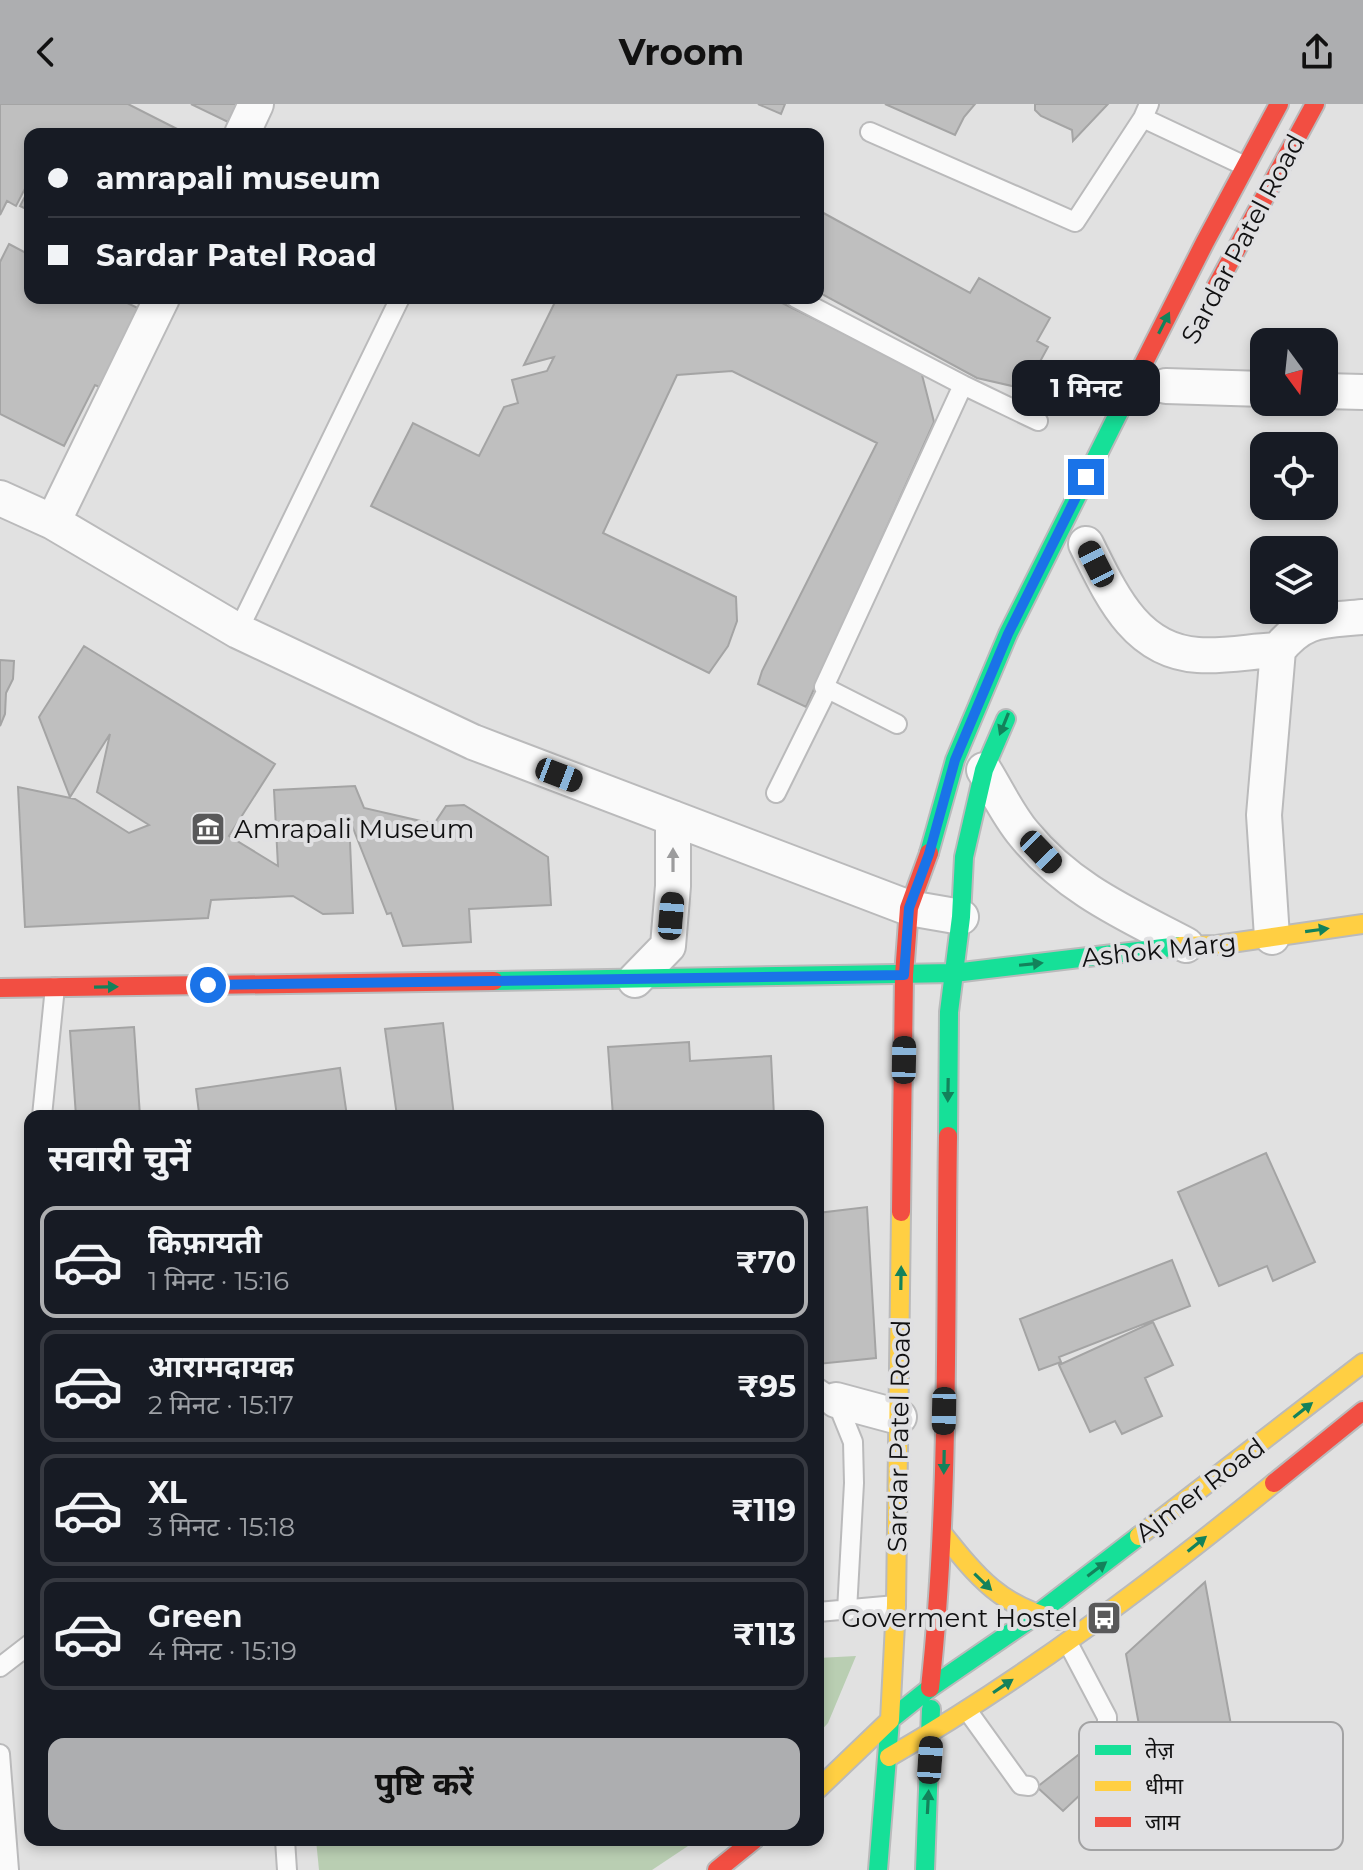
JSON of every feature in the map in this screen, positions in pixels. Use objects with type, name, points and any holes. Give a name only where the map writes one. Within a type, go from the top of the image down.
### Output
[{"type":"main road","name":"Sardar Patel Road","points":[[909,908],[929,854],[955,760],[1008,634],[1191,269],[1279,104]]},
{"type":"main road","name":"Sardar Patel Road","points":[[1205,308],[1315,104]]},
{"type":"main road","points":[[954,973],[964,857],[984,770],[1013,701]]},
{"type":"main road","points":[[904,975],[909,908]]},
{"type":"main road","name":"Ashok Marg","points":[[0,988],[954,973],[1186,945],[1217,945],[1363,924]]},
{"type":"main road","name":"Sardar Patel Road","points":[[932,1734],[930,1688],[943,1534],[949,1012],[954,973]]},
{"type":"main road","name":"Sardar Patel Road","points":[[878,1870],[889,1757],[896,1605],[904,975]]},
{"type":"main road","name":"Ajmer Road","points":[[890,1720],[930,1688],[1035,1616],[1363,1363]]},
{"type":"main road","name":"Ajmer Road","points":[[889,1757],[932,1734],[1092,1627],[1363,1411]]},
{"type":"main road","points":[[943,1534],[980,1582],[1023,1611],[1092,1627]]},
{"type":"main road","points":[[824,1784],[890,1720]]},
{"type":"main road","points":[[925,1870],[932,1734]]},
{"type":"main road","points":[[824,1785],[889,1757]]},
{"type":"main road","points":[[717,1870],[747,1846]]},
{"type":"street","points":[[245,128],[256,104]]},
{"type":"street","points":[[53,522],[159,304]]},
{"type":"street","points":[[1166,386],[1250,389]]},
{"type":"street","points":[[1338,391],[1363,392]]},
{"type":"street","points":[[0,498],[53,522],[238,631],[473,742],[909,908],[961,917]]},
{"type":"street","points":[[1084,548],[1115,602],[1139,630],[1167,649],[1199,655],[1278,650]]},
{"type":"street","points":[[1272,937],[1264,815],[1278,650],[1292,631],[1315,622],[1363,617]]},
{"type":"street","points":[[984,770],[1022,833],[1059,871],[1102,902],[1186,945]]},
{"type":"street","points":[[635,980],[668,946],[673,886],[673,818]]},
{"type":"street","points":[[827,1394],[899,1417]]},
{"type":"lane","points":[[870,132],[1075,222],[1146,111],[1245,166]]},
{"type":"lane","points":[[238,631],[397,304]]},
{"type":"lane","points":[[808,304],[1038,421]]},
{"type":"lane","points":[[897,724],[824,687],[963,385]]},
{"type":"lane","points":[[776,793],[828,688]]},
{"type":"lane","points":[[43,1110],[55,987]]},
{"type":"lane","points":[[827,1394],[853,1442],[854,1483],[847,1611]]},
{"type":"lane","points":[[824,1612],[896,1605]]},
{"type":"lane","points":[[1068,1643],[1107,1722]]},
{"type":"lane","points":[[0,1667],[24,1649]]},
{"type":"lane","points":[[967,1710],[1021,1785],[1029,1786]]},
{"type":"lane","points":[[0,1754],[9,1870]]},
{"type":"lane","points":[[285,1846],[287,1870]]},
{"type":"green space","points":[[856,1656],[824,1727],[824,1658]]},
{"type":"green space","points":[[317,1846],[688,1846],[652,1870],[319,1870]]},
{"type":"building","points":[[0,104],[128,104],[175,128],[24,128],[24,191],[16,206],[7,201],[0,215]]},
{"type":"building","points":[[191,104],[237,104],[228,122]]},
{"type":"building","points":[[758,104],[785,104],[781,114]]},
{"type":"building","points":[[885,104],[975,104],[955,135]]},
{"type":"building","points":[[1035,104],[1108,104],[1073,141],[1072,130],[1041,116],[1035,110]]},
{"type":"building","points":[[824,213],[970,293],[979,278],[1050,318],[1037,341],[1048,347],[1025,389],[977,378],[824,295]]},
{"type":"building","points":[[9,244],[24,252],[24,304],[129,304],[146,312],[106,390],[95,385],[64,446],[0,414],[0,262]]},
{"type":"building","points":[[554,304],[784,304],[921,371],[934,422],[806,707],[758,684],[877,443],[732,371],[677,375],[603,533],[736,597],[737,621],[728,646],[709,673],[371,506],[413,423],[479,456],[504,407],[518,403],[512,380],[547,371],[554,357],[524,365]]},
{"type":"building","points":[[84,646],[275,764],[229,836],[278,866],[274,790],[355,786],[364,808],[434,824],[446,806],[464,805],[548,857],[551,905],[469,909],[471,942],[403,946],[349,818],[353,913],[323,914],[293,896],[211,900],[208,918],[25,927],[18,787],[75,799],[129,833],[149,825],[97,792],[110,734],[70,797],[39,717]]},
{"type":"building","points":[[0,660],[14,661],[13,679],[6,693],[5,714],[0,726]]},
{"type":"building","points":[[443,1023],[453,1110],[396,1110],[385,1029]]},
{"type":"building","points":[[134,1027],[140,1110],[76,1110],[70,1031]]},
{"type":"building","points":[[689,1042],[690,1061],[771,1056],[774,1110],[613,1110],[608,1047]]},
{"type":"building","points":[[340,1068],[346,1110],[199,1110],[196,1089]]},
{"type":"building","points":[[1266,1153],[1315,1262],[1273,1281],[1267,1266],[1219,1286],[1178,1192]]},
{"type":"building","points":[[867,1207],[876,1358],[824,1363],[824,1212]]},
{"type":"building","points":[[1172,1260],[1190,1306],[1059,1357],[1061,1362],[1039,1370],[1020,1319]]},
{"type":"building","points":[[1153,1322],[1173,1365],[1145,1378],[1162,1416],[1122,1434],[1115,1421],[1090,1432],[1059,1365]]},
{"type":"building","points":[[1205,1582],[1230,1722],[1138,1722],[1126,1654]]},
{"type":"building","points":[[1079,1754],[1079,1796],[1063,1811],[1037,1787]]},
{"type":"traffic: fast","points":[[929,853],[955,760],[1008,634],[1122,406]]},
{"type":"traffic: fast","points":[[948,1136],[949,1012],[961,917],[964,857],[984,770],[1006,719]]},
{"type":"traffic: fast","points":[[494,981],[954,973],[1180,946]]},
{"type":"traffic: fast","points":[[878,1870],[890,1720],[930,1688],[1035,1616],[1139,1536]]},
{"type":"traffic: fast","points":[[925,1870],[931,1709]]},
{"type":"traffic: slow","points":[[1180,946],[1217,945],[1363,924]]},
{"type":"traffic: slow","points":[[824,1783],[890,1720],[896,1605],[901,1212]]},
{"type":"traffic: slow","points":[[1139,1536],[1363,1363]]},
{"type":"traffic: slow","points":[[889,1757],[990,1695],[1087,1628],[1274,1483]]},
{"type":"traffic: slow","points":[[943,1534],[992,1588],[1021,1607],[1058,1620]]},
{"type":"traffic: jam","points":[[1122,406],[1279,104]]},
{"type":"traffic: jam","points":[[1216,287],[1315,104]]},
{"type":"traffic: jam","points":[[901,1212],[904,975],[909,908],[929,853]]},
{"type":"traffic: jam","points":[[0,988],[494,981]]},
{"type":"traffic: jam","points":[[930,1688],[944,1481],[948,1136]]},
{"type":"traffic: jam","points":[[1274,1483],[1363,1411]]},
{"type":"traffic: jam","points":[[717,1870],[747,1846]]},
{"type":"place","name":"Amrapali Museum","points":[[208,829]]},
{"type":"place","name":"Goverment Hostel","points":[[1104,1618]]},
{"type":"route","points":[[208,985],[904,975],[909,908],[929,854],[955,760],[1008,634],[1086,477]]}]
